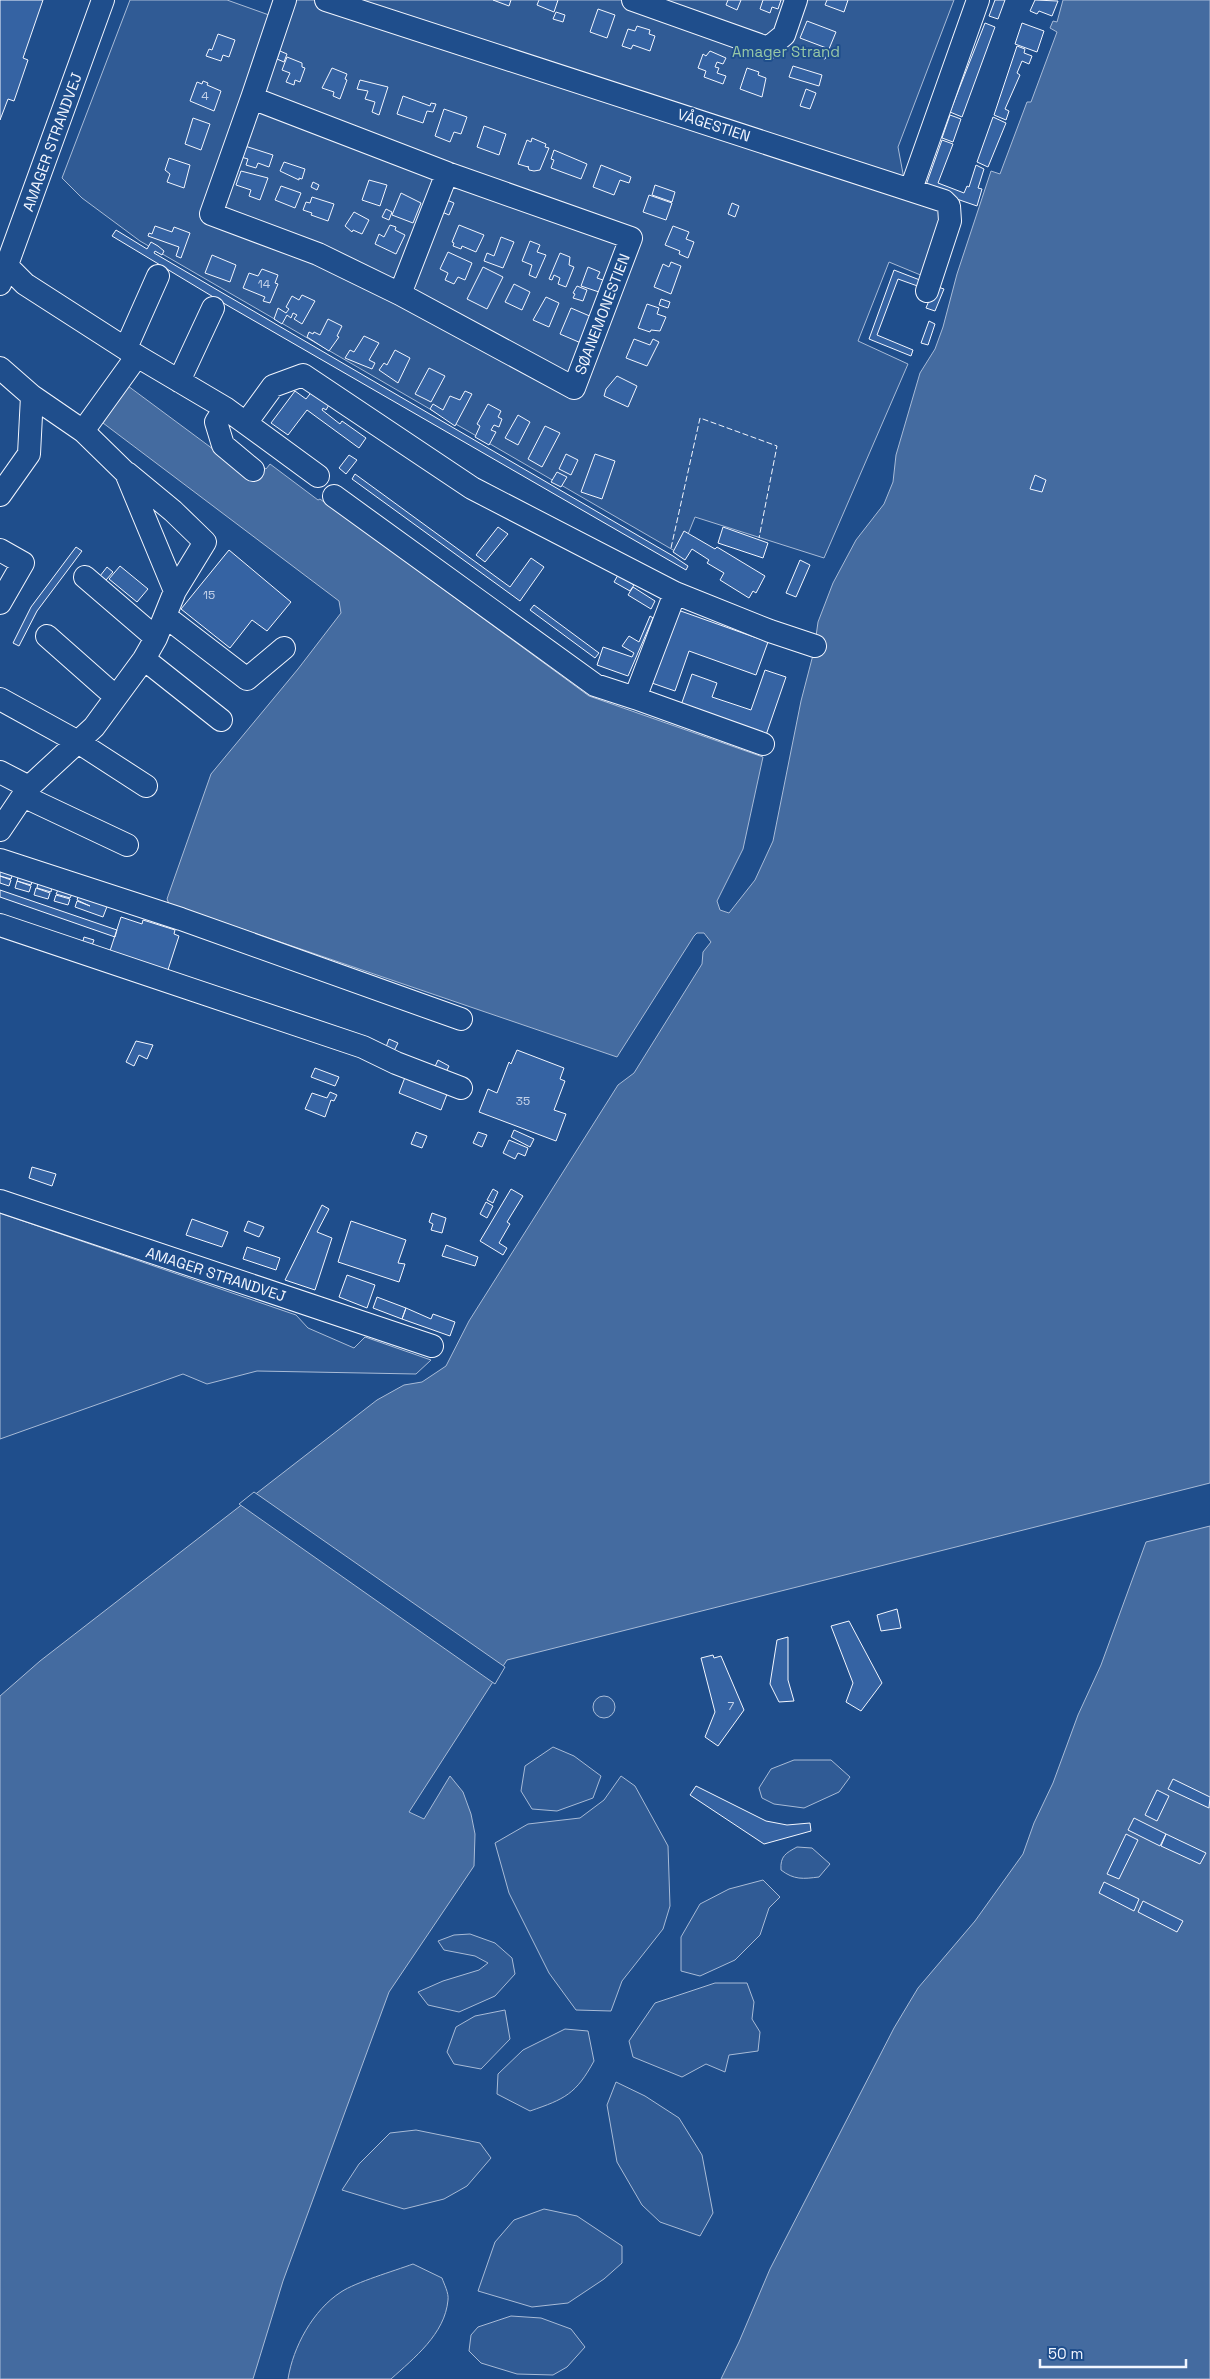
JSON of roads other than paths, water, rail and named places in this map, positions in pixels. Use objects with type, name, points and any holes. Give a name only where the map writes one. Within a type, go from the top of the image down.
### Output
[{"type":"street","name":"AMAGER STRANDVEJ","points":[[4,275],[103,0]]},
{"type":"street","name":"SØANEMONESTIEN","points":[[252,98],[447,173],[631,238],[574,388],[400,294],[318,254],[211,214],[285,0]]},
{"type":"street","name":"VÅGESTIEN","points":[[326,0],[912,189],[944,201],[949,206],[950,221],[927,290]]},
{"type":"street","points":[[632,0],[768,48],[784,35],[796,0]]},
{"type":"street","points":[[912,189],[978,0]]},
{"type":"street","points":[[400,294],[447,173]]},
{"type":"street","points":[[4,275],[25,284],[225,408],[318,476]]},
{"type":"street","points":[[83,431],[132,352],[158,276]]},
{"type":"street","points":[[179,381],[213,308]]},
{"type":"street","points":[[0,368],[32,396],[83,431],[205,542],[174,591],[156,638],[144,659],[94,727],[13,806]]},
{"type":"street","points":[[246,423],[273,386],[303,375],[472,488],[675,593],[815,646]]},
{"type":"street","points":[[0,495],[29,454],[32,396]]},
{"type":"street","points":[[225,408],[216,422],[223,445],[253,470]]},
{"type":"street","points":[[126,472],[174,591]]},
{"type":"street","points":[[334,496],[595,685],[763,744]]},
{"type":"street","points":[[0,550],[23,563],[0,603]]},
{"type":"street","points":[[85,577],[156,638]]},
{"type":"street","points":[[635,698],[675,593]]},
{"type":"street","points":[[165,616],[247,679],[284,648]]},
{"type":"street","points":[[47,636],[116,696]]},
{"type":"street","points":[[144,659],[221,720]]},
{"type":"street","points":[[0,699],[78,742],[146,786]]},
{"type":"street","points":[[0,772],[13,806]]},
{"type":"street","points":[[13,806],[127,845]]},
{"type":"street","points":[[0,860],[181,919],[461,1019]]},
{"type":"street","points":[[0,925],[363,1047],[396,1063],[462,1088]]},
{"type":"street","name":"AMAGER STRANDVEJ","points":[[0,1201],[432,1346]]},
{"type":"park label","name":"Amager Strand","points":[[786,51]]}]
